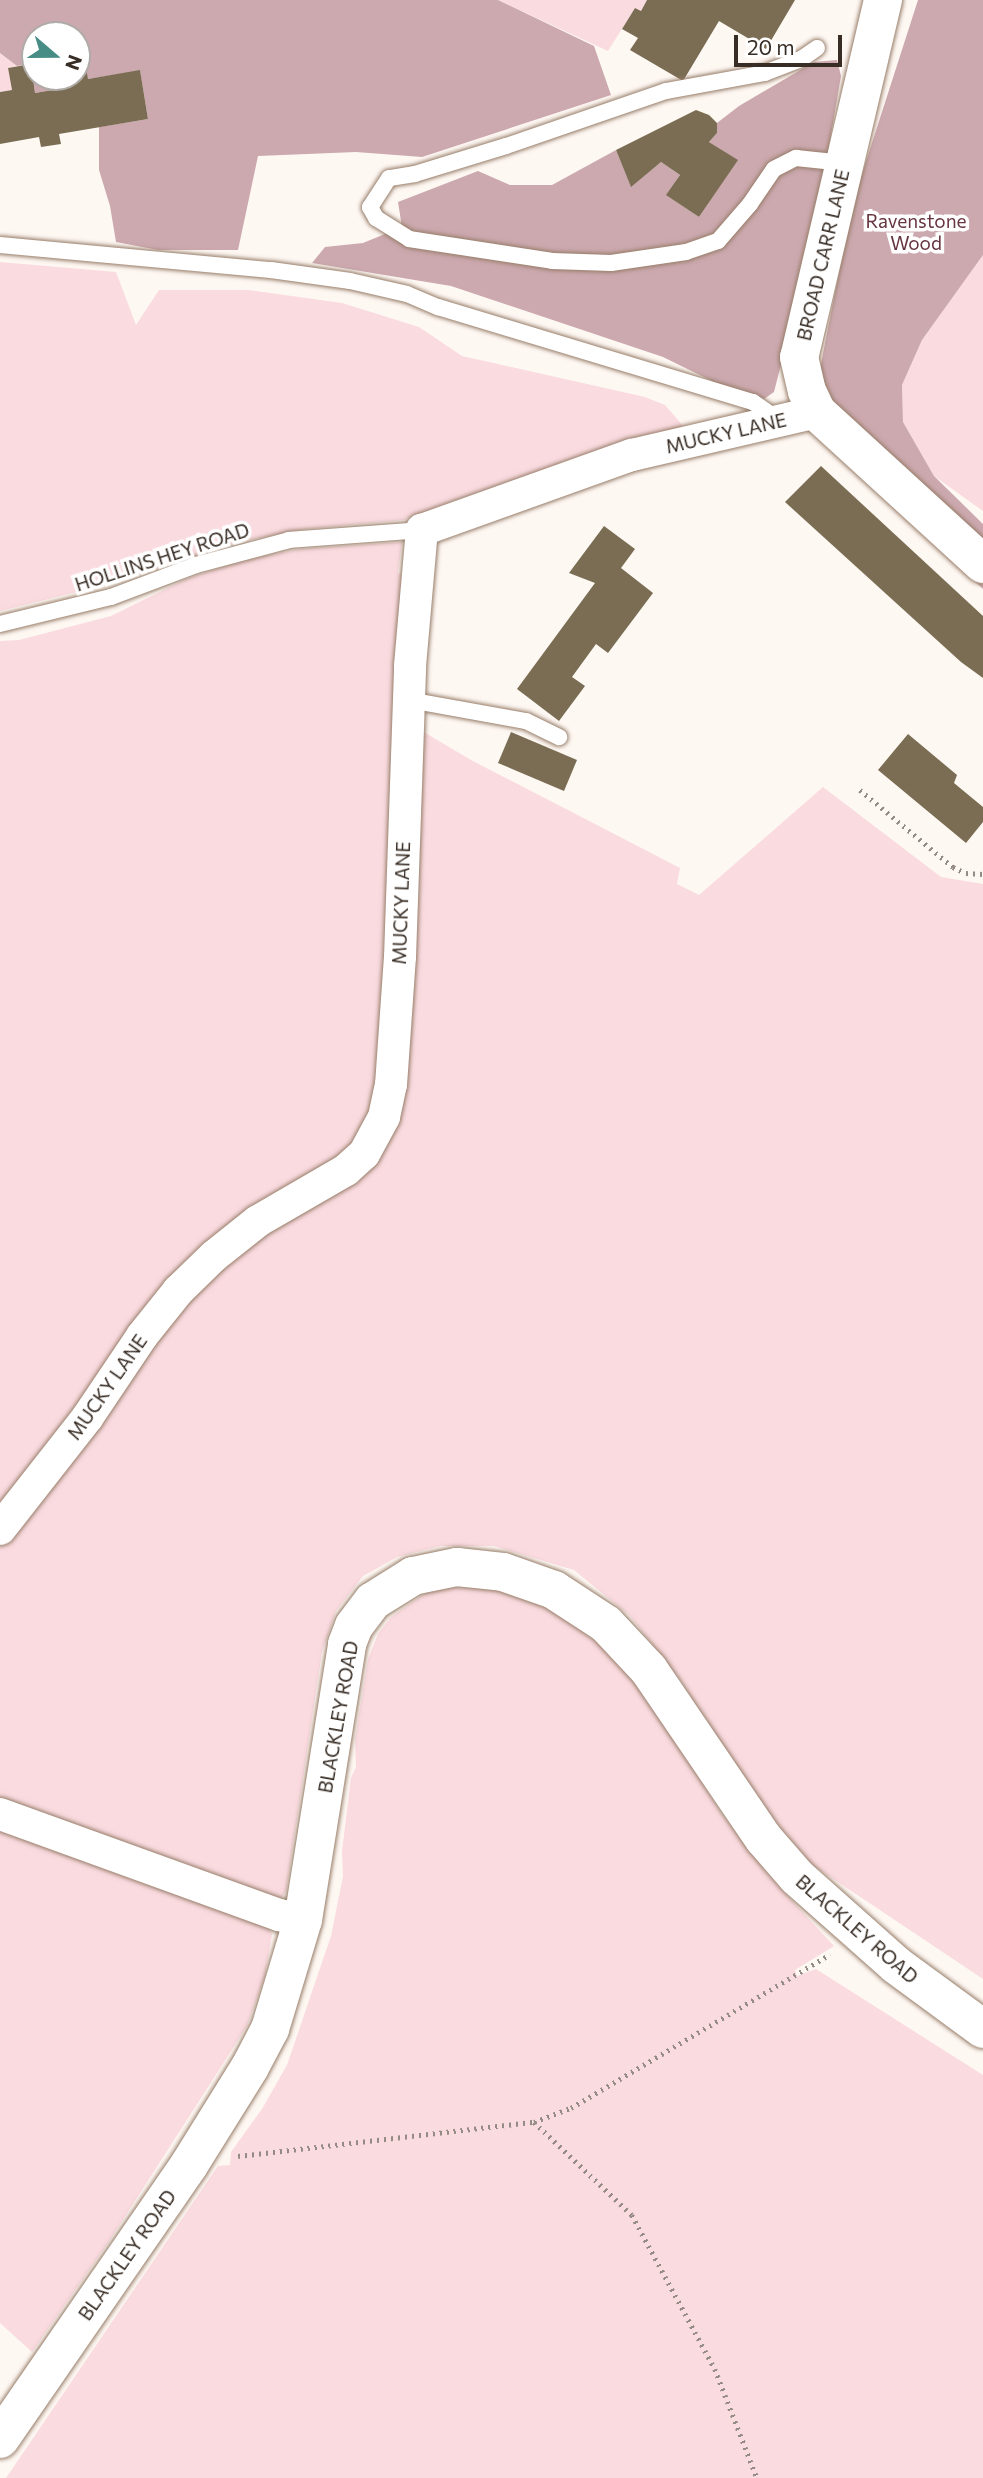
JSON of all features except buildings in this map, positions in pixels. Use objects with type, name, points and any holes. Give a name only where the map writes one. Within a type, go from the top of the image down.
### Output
[{"type":"street","name":"BROAD CARR LANE","points":[[883,0],[799,357],[807,391],[817,412],[983,564]]},
{"type":"street","name":"MUCKY LANE","points":[[0,1529],[87,1418],[142,1336],[178,1291],[214,1256],[258,1221],[346,1170],[364,1154],[375,1137],[391,1085],[400,957],[409,700],[422,530],[632,455],[817,412]]},
{"type":"street","name":"BLACKLEY ROAD","points":[[0,2439],[189,2165],[250,2067],[270,2029],[303,1920],[343,1661],[354,1626],[373,1601],[395,1584],[412,1576],[457,1567],[503,1572],[527,1579],[577,1603],[626,1642],[673,1704],[764,1839],[797,1877],[896,1965],[983,2029]]},
{"type":"street","points":[[0,1814],[279,1915],[303,1920]]},
{"type":"lane","points":[[817,48],[802,59],[765,74],[666,91],[506,146],[415,174],[389,178],[370,207],[376,218],[409,239],[552,261],[611,263],[686,252],[718,241],[750,204],[774,169],[796,158],[844,163]]},
{"type":"lane","points":[[0,245],[271,270],[361,283],[407,294],[438,307],[753,402],[779,420]]},
{"type":"lane","name":"HOLLINS HEY ROAD","points":[[0,624],[111,597],[196,565],[289,540],[422,530]]},
{"type":"lane","points":[[409,700],[526,721],[559,737]]},
{"type":"path","points":[[860,790],[953,867],[966,873],[983,874]]},
{"type":"path","points":[[189,2165],[230,2157],[534,2122],[571,2108],[816,1964]]},
{"type":"path","points":[[534,2122],[632,2215],[715,2369],[757,2478]]},
{"type":"shaded area","points":[[498,0],[647,0],[641,11],[635,8],[608,51]]},
{"type":"shaded area","points":[[0,53],[17,66],[8,68],[12,90],[0,92]]},
{"type":"shaded area","points":[[983,255],[983,511],[934,476],[903,422],[902,385],[922,340]]},
{"type":"shaded area","points":[[0,262],[116,272],[136,325],[159,290],[248,290],[342,303],[419,327],[462,356],[645,397],[665,405],[684,427],[571,462],[404,520],[306,529],[242,541],[117,582],[0,611]]},
{"type":"shaded area","points":[[402,542],[398,574],[404,572],[380,1097],[367,1131],[328,1170],[247,1215],[0,1514],[0,641],[19,640],[111,616],[186,579],[247,559],[300,549]]},
{"type":"shaded area","points":[[422,731],[471,760],[680,868],[677,884],[699,895],[823,787],[941,877],[983,884],[983,1979],[811,1864],[753,1796],[681,1681],[630,1616],[574,1570],[494,1546],[441,1546],[397,1557],[363,1576],[336,1611],[322,1652],[286,1892],[281,1898],[274,1900],[0,1804],[0,1540],[209,1272],[366,1166]]},
{"type":"shaded area","points":[[446,1587],[504,1589],[540,1602],[582,1627],[585,1634],[600,1644],[632,1677],[657,1711],[722,1814],[770,1877],[834,1946],[795,1970],[797,1976],[816,1969],[983,2075],[983,2478],[6,2478],[218,2166],[230,2165],[231,2152],[262,2109],[287,2065],[331,1936],[343,1876],[342,1851],[351,1778],[356,1767],[355,1739],[368,1659],[378,1634],[391,1617],[427,1592]]},
{"type":"shaded area","points":[[0,1825],[267,1925],[272,1934],[265,1976],[247,2026],[108,2243],[32,2352],[0,2323]]},
{"type":"green space","points":[[0,0],[498,0],[594,46],[611,95],[422,157],[356,152],[258,156],[238,250],[158,250],[116,242],[110,206],[99,170],[99,127],[148,119],[140,71],[91,79],[91,21],[21,21],[21,65],[17,66],[0,53]]},
{"type":"green space","name":"Ravenstone Wood","points":[[918,0],[983,0],[983,255],[922,340],[902,385],[903,422],[934,476],[983,524],[983,589],[925,537],[851,461],[816,389],[853,202]]},
{"type":"green space","points":[[837,60],[841,76],[814,235],[774,392],[764,399],[718,384],[663,357],[451,286],[312,263],[325,247],[363,243],[402,227],[398,202],[478,171],[510,185],[552,185],[616,150],[631,186],[661,162],[680,175],[667,195],[699,217],[737,160],[709,142],[717,133],[717,123],[739,106],[814,62]]}]
